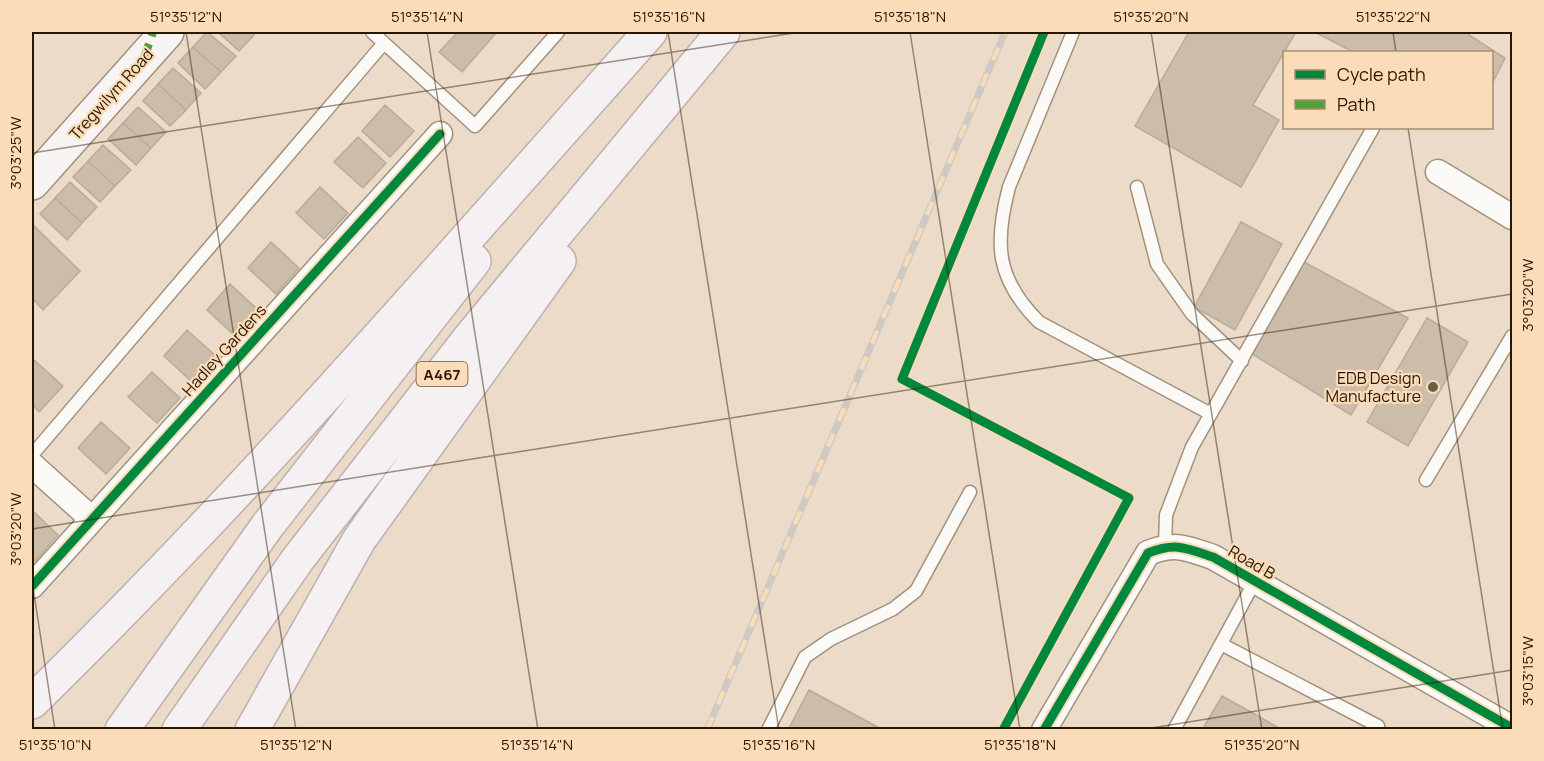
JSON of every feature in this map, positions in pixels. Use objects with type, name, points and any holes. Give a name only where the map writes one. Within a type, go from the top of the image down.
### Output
[{"type":"main road","points":[[32,702],[208,523],[346,374],[650,32]]},
{"type":"main road","name":"A467","points":[[122,729],[268,525],[441,302],[665,32]]},
{"type":"main road","points":[[252,729],[358,540],[722,33]]},
{"type":"main road","name":"A467","points":[[179,729],[298,559],[468,340],[722,33]]},
{"type":"street","name":"Tregwilym Road","points":[[32,183],[167,32]]},
{"type":"street","name":"Hadley Gardens","points":[[32,586],[440,134]]},
{"type":"street","points":[[1438,172],[1512,217]]},
{"type":"street","points":[[32,465],[92,519]]},
{"type":"street","points":[[1044,729],[1148,553],[1165,546]]},
{"type":"street","name":"Road B","points":[[1165,546],[1182,547],[1213,557],[1506,727]]},
{"type":"lane","points":[[372,32],[475,126],[558,32]]},
{"type":"lane","points":[[1073,32],[1009,187],[1001,220],[1001,263],[1018,298],[1039,322],[1211,414]]},
{"type":"lane","points":[[32,455],[384,43]]},
{"type":"lane","points":[[1165,546],[1166,515],[1192,447],[1373,129]]},
{"type":"lane","points":[[1137,187],[1157,264],[1192,314],[1242,361]]},
{"type":"lane","points":[[1426,480],[1512,336]]},
{"type":"lane","points":[[768,729],[805,657],[831,639],[893,609],[916,591],[970,492]]},
{"type":"lane","points":[[1174,729],[1255,581]]},
{"type":"lane","points":[[1221,644],[1378,726]]},
{"type":"building","points":[[207,32],[236,56],[221,72],[193,47]]},
{"type":"building","points":[[218,32],[250,32],[254,35],[239,51]]},
{"type":"building","points":[[458,32],[497,32],[462,72],[439,52]]},
{"type":"building","points":[[1189,32],[1296,32],[1253,105],[1279,120],[1241,187],[1135,126]]},
{"type":"building","points":[[1315,32],[1471,32],[1469,35],[1505,58],[1493,82],[1493,51],[1351,51]]},
{"type":"building","points":[[193,47],[221,72],[205,89],[178,63]]},
{"type":"building","points":[[173,68],[201,93],[186,110],[158,84]]},
{"type":"building","points":[[158,84],[186,110],[170,126],[143,101]]},
{"type":"building","points":[[385,105],[414,131],[390,157],[362,131]]},
{"type":"building","points":[[138,107],[166,132],[151,148],[123,123]]},
{"type":"building","points":[[123,123],[151,148],[136,165],[108,139]]},
{"type":"building","points":[[358,137],[386,163],[363,188],[334,162]]},
{"type":"building","points":[[103,145],[131,170],[115,186],[88,161]]},
{"type":"building","points":[[88,161],[115,186],[100,202],[73,177]]},
{"type":"building","points":[[70,182],[97,207],[82,223],[55,198]]},
{"type":"building","points":[[320,187],[348,213],[324,239],[296,213]]},
{"type":"building","points":[[55,198],[82,223],[67,240],[40,214]]},
{"type":"building","points":[[1241,222],[1282,244],[1235,330],[1194,307]]},
{"type":"building","points":[[32,224],[80,271],[43,310],[32,298]]},
{"type":"building","points":[[271,242],[299,268],[276,294],[248,268]]},
{"type":"building","points":[[1304,262],[1408,318],[1351,415],[1249,352]]},
{"type":"building","points":[[230,284],[258,310],[235,336],[207,310]]},
{"type":"building","points":[[1427,318],[1468,342],[1408,446],[1367,422]]},
{"type":"building","points":[[187,330],[216,356],[192,382],[164,356]]},
{"type":"building","points":[[34,360],[63,386],[39,412],[32,404],[32,363]]},
{"type":"building","points":[[152,372],[180,398],[157,423],[128,397]]},
{"type":"building","points":[[101,422],[130,448],[106,474],[78,448]]},
{"type":"building","points":[[32,510],[58,535],[35,561],[32,558]]},
{"type":"building","points":[[809,690],[883,730],[788,730]]},
{"type":"building","points":[[1222,696],[1283,730],[1202,730]]},
{"type":"railway","points":[[707,730],[1005,32]]},
{"type":"marked path","points":[[144,58],[153,32]]},
{"type":"cycle path","points":[[1003,730],[1129,498],[902,379],[1044,32]]},
{"type":"cycle path","points":[[32,586],[440,134]]},
{"type":"cycle path","points":[[1044,730],[1148,553],[1174,547],[1213,557],[1512,728]]},
{"type":"place","name":"EDB Design Manufacture","points":[[1433,387]]}]
